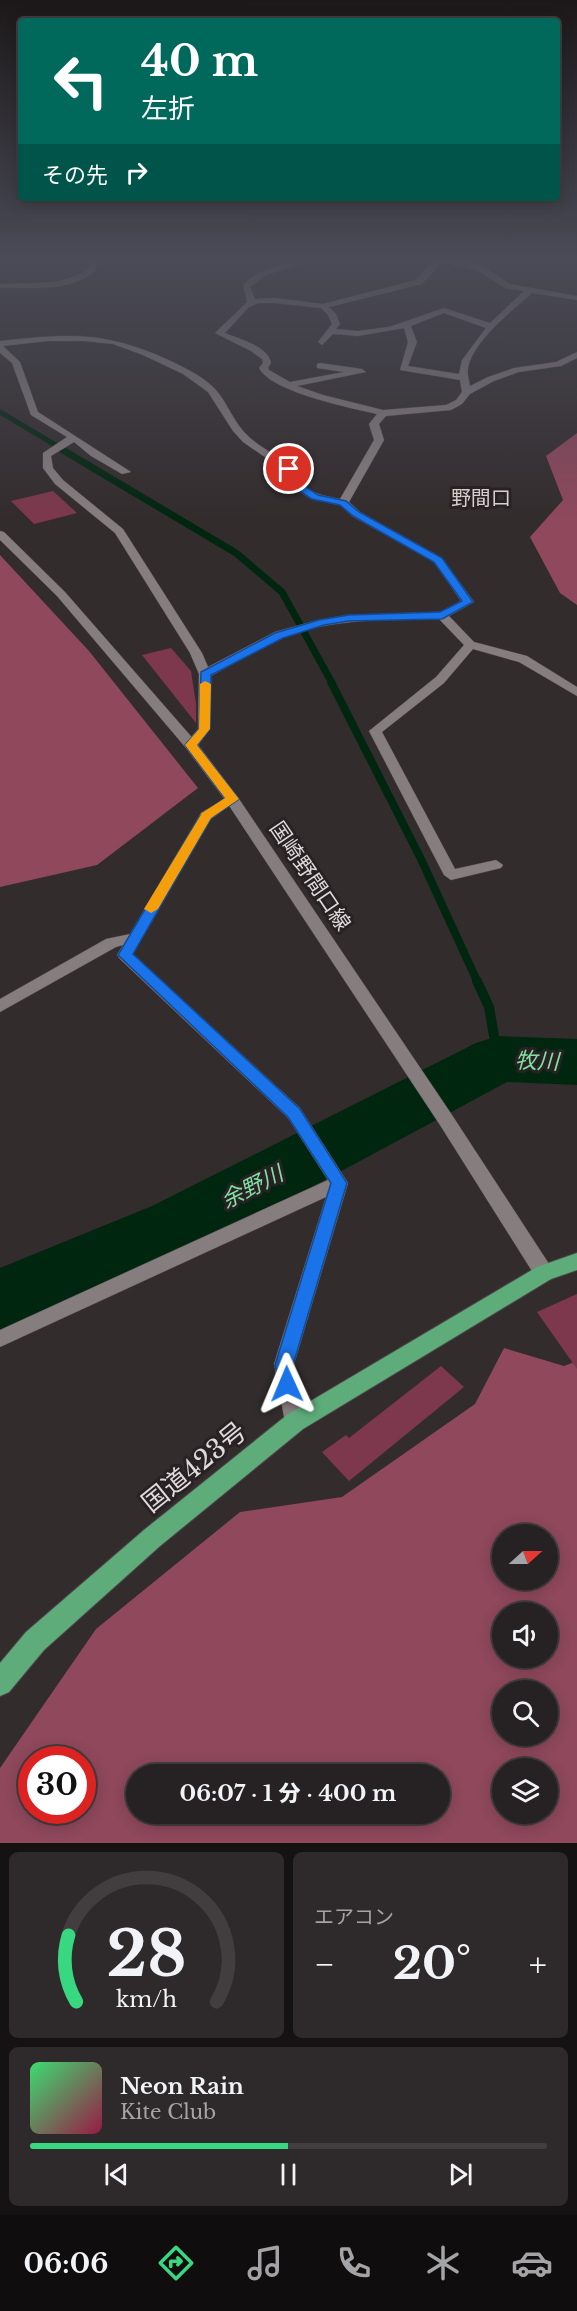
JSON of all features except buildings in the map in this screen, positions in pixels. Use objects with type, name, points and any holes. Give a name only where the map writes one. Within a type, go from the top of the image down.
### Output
[{"type":"highway","name":"国道423号","points":[[0,1683],[43,1634],[152,1538],[295,1422],[544,1273],[577,1261]]},
{"type":"street","points":[[0,346],[16,362],[34,413],[74,438],[94,454],[126,472]]},
{"type":"street","points":[[126,346],[186,372],[211,390],[236,429],[246,440],[289,469],[300,487],[315,497],[343,503],[356,514],[438,560],[468,602],[442,615],[349,618],[322,622],[279,635],[205,674]]},
{"type":"street","points":[[247,346],[266,358],[267,363],[262,368],[265,372],[289,385],[320,397],[383,412],[448,408],[459,402],[467,392],[491,379],[517,370],[558,364],[577,355]]},
{"type":"street","points":[[412,346],[403,368],[464,378]]},
{"type":"street","points":[[467,392],[463,370],[474,346]]},
{"type":"street","points":[[289,385],[362,372],[320,366]]},
{"type":"street","points":[[343,503],[379,440],[374,424],[383,412]]},
{"type":"street","points":[[74,438],[46,455],[48,468],[59,482],[119,531],[196,653],[205,674],[204,729],[191,745]]},
{"type":"street","name":"国崎野間口線","points":[[0,534],[61,594],[191,745],[232,799],[446,1120],[544,1273]]},
{"type":"street","points":[[442,615],[470,645],[523,659],[577,692]]},
{"type":"street","points":[[470,645],[440,680],[375,731],[451,874],[496,865]]},
{"type":"street","points":[[232,799],[206,816],[125,955],[294,1113],[339,1183],[284,1365],[295,1422]]},
{"type":"street","points":[[0,1006],[111,943],[134,938]]},
{"type":"street","points":[[0,1339],[339,1183]]},
{"type":"shaded area","points":[[577,433],[577,605],[560,593],[530,537],[563,500],[546,456]]},
{"type":"shaded area","points":[[0,555],[89,651],[198,788],[97,865],[0,887]]},
{"type":"shaded area","points":[[504,1348],[564,1366],[577,1361],[577,1843],[0,1843],[0,1768],[96,1629],[240,1512],[342,1497],[475,1404]]},
{"type":"waterway","points":[[0,412],[59,447]]},
{"type":"waterway","points":[[56,446],[236,553],[282,592],[332,683]]},
{"type":"waterway","points":[[331,682],[421,859],[478,983]]},
{"type":"waterway","points":[[477,981],[489,1007],[498,1059]]},
{"type":"waterway","name":"余野川","points":[[0,1300],[177,1226],[498,1059],[577,1062]]},
{"type":"slow traffic","points":[[151,909],[206,816],[232,799],[191,745],[204,729],[205,684]]},
{"type":"district","name":"野間口","points":[[481,498]]},
{"type":"route","points":[[287,1384],[284,1365],[339,1183],[294,1113],[125,955],[206,816],[232,799],[191,745],[204,729],[205,674],[279,635],[322,622],[349,618],[442,615],[468,602],[438,560],[356,514],[343,503],[315,497],[300,487],[289,469]]},
{"type":"water label","name":"牧川","points":[[537,1061]]}]
